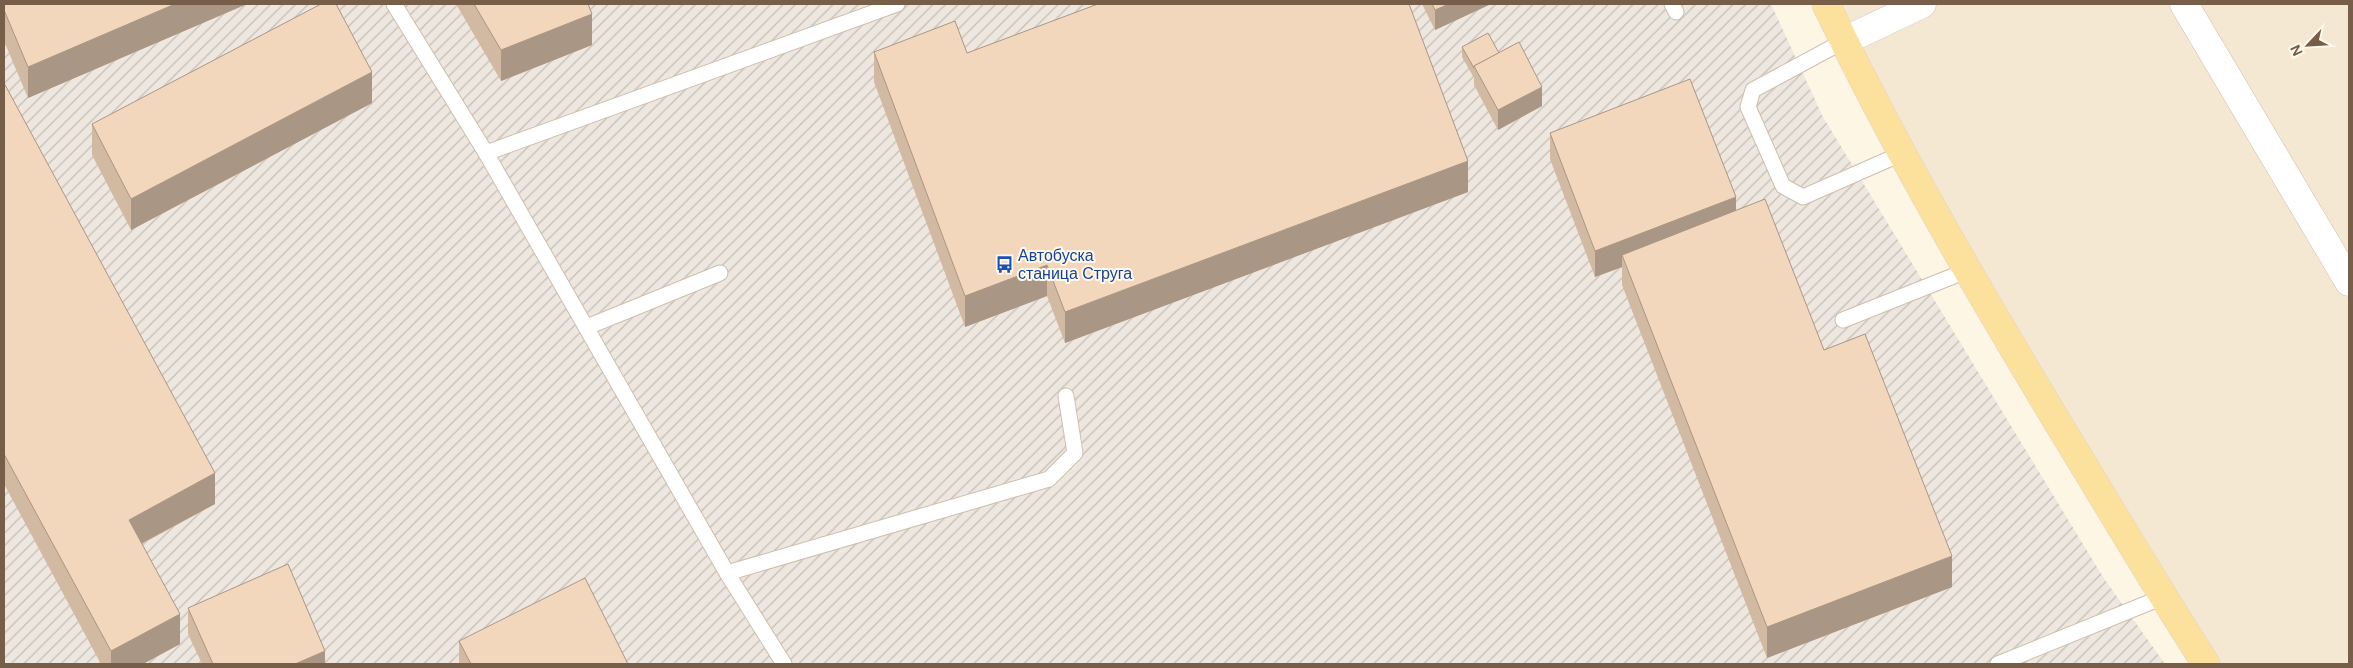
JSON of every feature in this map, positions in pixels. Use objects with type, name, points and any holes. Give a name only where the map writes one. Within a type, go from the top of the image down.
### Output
[{"type":"main road","points":[[1826,4],[1901,154],[1966,271],[2206,664]]},
{"type":"street","points":[[1844,41],[1922,4]]},
{"type":"street","points":[[2184,4],[2349,282]]},
{"type":"lane","points":[[394,4],[486,152],[727,574],[784,664]]},
{"type":"lane","points":[[486,152],[897,4]]},
{"type":"lane","points":[[1844,41],[1753,90],[1748,107],[1783,186],[1803,196],[1901,154]]},
{"type":"lane","points":[[1843,320],[1966,271]]},
{"type":"lane","points":[[587,328],[720,273]]},
{"type":"lane","points":[[727,574],[1048,478],[1075,453],[1066,396]]},
{"type":"lane","points":[[1998,664],[2164,597]]},
{"type":"shaded area","points":[[4,4],[1771,4],[1823,117],[2103,577],[2165,664],[4,664]]},
{"type":"shaded area","points":[[1827,4],[2349,4],[2349,664],[2206,664]]},
{"type":"building","points":[[4,4],[175,4],[28,67],[4,10]]},
{"type":"building","points":[[321,4],[336,4],[372,72],[131,199],[92,124]]},
{"type":"building","points":[[474,4],[588,4],[592,14],[501,50]]},
{"type":"building","points":[[1098,4],[1409,4],[1468,161],[1065,312],[1047,265],[965,296],[874,52],[955,21],[967,53]]},
{"type":"building","points":[[1432,4],[1449,4],[1435,10]]},
{"type":"building","points":[[1488,33],[1499,53],[1474,66],[1474,68],[1462,47]]},
{"type":"building","points":[[1519,42],[1542,87],[1498,110],[1474,66]]},
{"type":"building","points":[[1690,79],[1736,197],[1595,251],[1550,133]]},
{"type":"building","points":[[4,83],[215,473],[129,520],[180,614],[111,651],[4,454]]},
{"type":"building","points":[[1765,199],[1824,350],[1865,334],[1952,556],[1767,627],[1622,255]]},
{"type":"building","points":[[288,564],[325,651],[295,664],[213,664],[188,608]]},
{"type":"building","points":[[585,578],[628,664],[471,664],[459,641]]},
{"type":"place","name":"Автобуска станица Струга","points":[[1004,264]]}]
